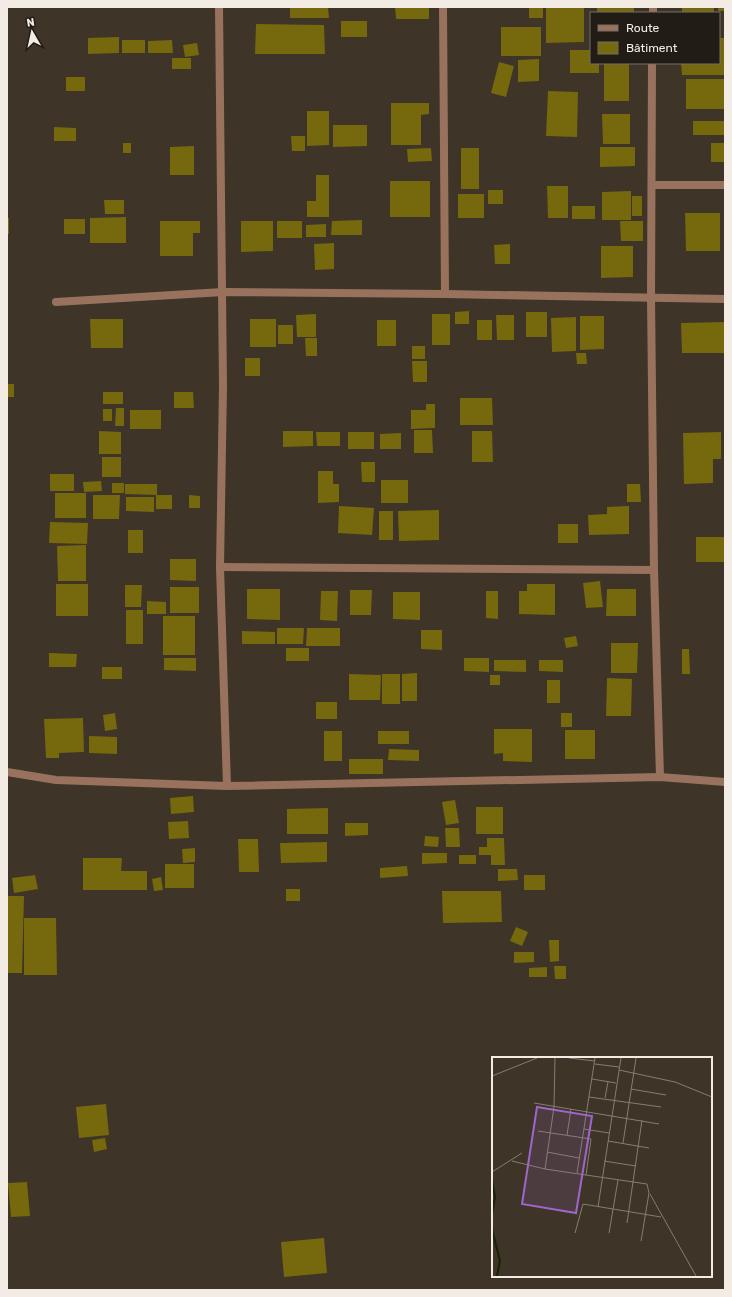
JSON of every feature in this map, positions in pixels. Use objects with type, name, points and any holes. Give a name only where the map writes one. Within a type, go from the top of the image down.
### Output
[{"type":"street","points":[[219,7],[223,292],[220,567],[226,786]]},
{"type":"street","points":[[443,7],[445,294]]},
{"type":"street","points":[[652,64],[651,297],[654,570],[660,777]]},
{"type":"street","points":[[652,185],[725,185]]},
{"type":"street","points":[[56,302],[223,292],[725,299]]},
{"type":"street","points":[[220,567],[654,570]]},
{"type":"street","points":[[7,772],[56,780],[226,786],[660,777],[725,782]]},
{"type":"building","points":[[290,7],[328,7],[329,18],[290,18]]},
{"type":"building","points":[[395,7],[429,7],[429,19],[396,19]]},
{"type":"building","points":[[529,7],[543,7],[543,18],[529,18]]},
{"type":"building","points":[[546,7],[584,7],[584,42],[546,43]]},
{"type":"building","points":[[597,7],[634,7],[634,12],[597,12]]},
{"type":"building","points":[[682,7],[714,7],[714,12],[682,12]]},
{"type":"building","points":[[718,7],[725,7],[725,11],[718,11]]},
{"type":"building","points":[[341,21],[367,21],[367,37],[341,37]]},
{"type":"building","points":[[256,24],[324,25],[325,54],[255,54]]},
{"type":"building","points":[[501,27],[541,27],[541,56],[501,56]]},
{"type":"building","points":[[119,37],[119,53],[88,54],[88,38]]},
{"type":"building","points":[[720,38],[725,38],[725,75],[682,75],[681,64],[720,64]]},
{"type":"building","points":[[122,40],[145,40],[145,53],[122,53]]},
{"type":"building","points":[[172,40],[173,53],[148,53],[148,41]]},
{"type":"building","points":[[197,43],[199,55],[185,57],[183,45]]},
{"type":"building","points":[[570,50],[590,50],[590,64],[599,64],[599,73],[570,73]]},
{"type":"building","points":[[172,58],[191,58],[191,69],[172,69]]},
{"type":"building","points":[[539,59],[539,81],[518,82],[518,60]]},
{"type":"building","points":[[499,62],[514,66],[506,97],[491,93]]},
{"type":"building","points":[[604,64],[629,64],[629,101],[604,101]]},
{"type":"building","points":[[66,77],[85,77],[85,91],[66,91]]},
{"type":"building","points":[[686,79],[725,79],[725,109],[686,109]]},
{"type":"building","points":[[548,91],[578,92],[577,137],[546,136]]},
{"type":"building","points":[[391,103],[429,103],[429,114],[421,115],[421,145],[391,145]]},
{"type":"building","points":[[307,111],[329,111],[329,145],[307,146]]},
{"type":"building","points":[[602,114],[630,114],[630,144],[603,144]]},
{"type":"building","points":[[693,121],[725,121],[725,135],[693,135]]},
{"type":"building","points":[[333,125],[367,125],[367,146],[333,147]]},
{"type":"building","points":[[54,127],[76,128],[76,141],[54,141]]},
{"type":"building","points":[[291,136],[305,136],[305,151],[292,151]]},
{"type":"building","points":[[123,143],[131,143],[131,153],[123,153]]},
{"type":"building","points":[[711,143],[725,143],[725,162],[711,162]]},
{"type":"building","points":[[194,146],[194,175],[170,175],[170,147]]},
{"type":"building","points":[[600,147],[635,147],[635,166],[600,167]]},
{"type":"building","points":[[431,148],[432,161],[408,162],[407,149]]},
{"type":"building","points":[[461,148],[479,148],[479,189],[461,189]]},
{"type":"building","points":[[316,175],[329,175],[329,217],[307,217],[307,201],[316,201]]},
{"type":"building","points":[[390,181],[430,181],[430,217],[390,217]]},
{"type":"building","points":[[547,186],[568,186],[568,218],[548,218]]},
{"type":"building","points":[[488,190],[503,190],[503,204],[488,204]]},
{"type":"building","points":[[631,191],[631,220],[602,220],[602,192]]},
{"type":"building","points":[[458,194],[484,194],[484,218],[458,218]]},
{"type":"building","points":[[632,196],[642,196],[642,216],[632,216]]},
{"type":"building","points":[[104,200],[124,200],[124,214],[105,214]]},
{"type":"building","points":[[572,206],[595,206],[595,219],[572,219]]},
{"type":"building","points":[[685,213],[720,213],[720,251],[686,251]]},
{"type":"building","points":[[126,217],[126,243],[90,243],[90,218]]},
{"type":"building","points":[[7,218],[9,218],[9,234],[7,234]]},
{"type":"building","points":[[64,219],[85,219],[85,234],[64,234]]},
{"type":"building","points":[[362,220],[362,235],[331,235],[332,221]]},
{"type":"building","points":[[160,221],[200,221],[200,233],[193,233],[193,256],[160,256]]},
{"type":"building","points":[[241,221],[273,221],[273,251],[241,252]]},
{"type":"building","points":[[277,221],[302,221],[302,238],[277,238]]},
{"type":"building","points":[[620,221],[643,221],[643,241],[621,241]]},
{"type":"building","points":[[326,224],[326,237],[306,237],[306,225]]},
{"type":"building","points":[[334,243],[334,269],[315,270],[314,244]]},
{"type":"building","points":[[510,244],[510,264],[495,264],[494,245]]},
{"type":"building","points":[[601,246],[633,246],[633,277],[601,278]]},
{"type":"building","points":[[469,311],[469,324],[455,324],[455,312]]},
{"type":"building","points":[[526,312],[547,312],[547,337],[526,337]]},
{"type":"building","points":[[316,314],[316,337],[297,337],[296,315]]},
{"type":"building","points":[[432,314],[450,314],[450,345],[432,345]]},
{"type":"building","points":[[496,315],[514,315],[514,340],[497,340]]},
{"type":"building","points":[[580,316],[604,316],[604,349],[580,350]]},
{"type":"building","points":[[576,317],[576,351],[552,352],[551,318]]},
{"type":"building","points":[[90,319],[123,319],[123,348],[91,348]]},
{"type":"building","points":[[250,319],[276,319],[276,347],[250,347]]},
{"type":"building","points":[[377,320],[396,320],[396,346],[377,346]]},
{"type":"building","points":[[477,320],[492,320],[492,340],[477,340]]},
{"type":"building","points":[[725,322],[725,353],[682,353],[681,323]]},
{"type":"building","points":[[278,325],[293,325],[293,344],[278,344]]},
{"type":"building","points":[[305,338],[317,338],[317,356],[306,356]]},
{"type":"building","points":[[412,346],[425,346],[425,359],[412,359]]},
{"type":"building","points":[[576,353],[586,353],[587,364],[577,364]]},
{"type":"building","points":[[245,358],[260,358],[260,376],[245,376]]},
{"type":"building","points":[[412,361],[427,361],[427,382],[413,382]]},
{"type":"building","points":[[7,384],[14,384],[14,397],[7,397]]},
{"type":"building","points":[[103,392],[123,392],[123,404],[103,404]]},
{"type":"building","points":[[174,392],[193,392],[194,408],[174,408]]},
{"type":"building","points":[[460,398],[492,398],[493,425],[460,425]]},
{"type":"building","points":[[426,404],[435,404],[435,428],[411,429],[411,410],[426,410]]},
{"type":"building","points":[[116,408],[124,408],[124,426],[115,426]]},
{"type":"building","points":[[103,409],[112,409],[112,421],[103,421]]},
{"type":"building","points":[[130,410],[161,410],[161,429],[130,429]]},
{"type":"building","points":[[414,430],[432,430],[433,453],[414,453]]},
{"type":"building","points":[[99,431],[121,432],[121,454],[99,454]]},
{"type":"building","points":[[283,431],[313,431],[313,446],[283,447]]},
{"type":"building","points":[[472,431],[492,431],[493,462],[472,462]]},
{"type":"building","points":[[316,432],[340,432],[340,446],[317,446]]},
{"type":"building","points":[[348,432],[374,432],[374,449],[348,449]]},
{"type":"building","points":[[721,432],[721,459],[713,459],[713,483],[684,484],[683,433]]},
{"type":"building","points":[[401,433],[401,449],[380,449],[380,434]]},
{"type":"building","points":[[102,457],[121,457],[121,477],[102,477]]},
{"type":"building","points":[[361,462],[375,462],[375,482],[362,482]]},
{"type":"building","points":[[318,471],[333,471],[333,484],[339,484],[339,502],[318,503]]},
{"type":"building","points":[[50,474],[74,474],[74,491],[50,491]]},
{"type":"building","points":[[381,480],[408,480],[408,503],[381,503]]},
{"type":"building","points":[[101,481],[102,491],[84,492],[83,482]]},
{"type":"building","points":[[112,483],[124,483],[124,493],[112,493]]},
{"type":"building","points":[[125,484],[157,484],[157,495],[125,494]]},
{"type":"building","points":[[627,484],[640,484],[641,502],[627,502]]},
{"type":"building","points":[[55,493],[86,493],[86,518],[55,518]]},
{"type":"building","points":[[93,495],[120,495],[119,519],[93,519]]},
{"type":"building","points":[[156,495],[172,495],[172,509],[156,509]]},
{"type":"building","points":[[189,495],[200,496],[200,508],[189,508]]},
{"type":"building","points":[[126,497],[154,497],[154,512],[126,511]]},
{"type":"building","points":[[339,506],[374,508],[372,535],[338,533]]},
{"type":"building","points":[[629,506],[629,534],[589,535],[588,515],[607,514],[607,507]]},
{"type":"building","points":[[439,510],[439,540],[399,541],[398,511]]},
{"type":"building","points":[[379,511],[393,511],[393,540],[379,540]]},
{"type":"building","points":[[50,522],[88,523],[87,544],[49,543]]},
{"type":"building","points":[[558,524],[578,524],[578,543],[558,543]]},
{"type":"building","points":[[128,530],[143,530],[143,553],[128,553]]},
{"type":"building","points":[[696,537],[725,537],[725,562],[696,562]]},
{"type":"building","points":[[86,545],[86,581],[58,581],[57,546]]},
{"type":"building","points":[[170,559],[196,559],[196,581],[170,580]]},
{"type":"building","points":[[600,581],[603,607],[586,608],[583,583]]},
{"type":"building","points":[[56,584],[88,584],[88,616],[56,616]]},
{"type":"building","points":[[527,584],[555,584],[555,615],[519,614],[519,591],[527,591]]},
{"type":"building","points":[[125,585],[142,585],[141,607],[125,607]]},
{"type":"building","points":[[170,587],[199,587],[199,613],[170,613]]},
{"type":"building","points":[[247,589],[280,589],[280,620],[247,619]]},
{"type":"building","points":[[607,589],[636,589],[636,616],[606,616]]},
{"type":"building","points":[[350,590],[372,590],[371,615],[350,615]]},
{"type":"building","points":[[321,591],[338,591],[337,621],[320,620]]},
{"type":"building","points":[[486,591],[498,591],[498,619],[486,618]]},
{"type":"building","points":[[393,592],[420,592],[420,620],[393,619]]},
{"type":"building","points":[[147,601],[166,602],[166,614],[147,614]]},
{"type":"building","points":[[126,610],[143,610],[143,644],[126,644]]},
{"type":"building","points":[[163,616],[195,616],[195,655],[163,655]]},
{"type":"building","points":[[277,628],[304,628],[303,644],[277,644]]},
{"type":"building","points":[[307,628],[340,628],[340,646],[306,646]]},
{"type":"building","points":[[421,630],[442,630],[442,650],[421,649]]},
{"type":"building","points":[[242,631],[275,632],[275,644],[242,644]]},
{"type":"building","points":[[576,636],[578,646],[566,648],[564,638]]},
{"type":"building","points":[[611,643],[638,643],[637,673],[611,673]]},
{"type":"building","points":[[286,648],[309,648],[309,661],[286,661]]},
{"type":"building","points":[[682,649],[689,649],[690,674],[682,674]]},
{"type":"building","points":[[49,653],[77,654],[76,667],[49,667]]},
{"type":"building","points":[[164,658],[196,658],[196,671],[164,670]]},
{"type":"building","points":[[464,658],[489,658],[489,672],[464,671]]},
{"type":"building","points":[[494,660],[526,660],[526,672],[494,671]]},
{"type":"building","points":[[539,660],[563,660],[563,672],[539,671]]},
{"type":"building","points":[[102,667],[122,667],[122,679],[102,679]]},
{"type":"building","points":[[417,673],[417,701],[402,701],[402,674]]},
{"type":"building","points":[[349,674],[381,675],[380,700],[349,700]]},
{"type":"building","points":[[382,674],[400,674],[400,704],[382,704]]},
{"type":"building","points":[[490,675],[500,675],[500,685],[490,685]]},
{"type":"building","points":[[607,678],[632,679],[631,716],[606,716]]},
{"type":"building","points":[[547,680],[560,680],[560,703],[547,703]]},
{"type":"building","points":[[316,702],[337,702],[337,719],[316,719]]},
{"type":"building","points":[[115,713],[117,729],[105,731],[103,715]]},
{"type":"building","points":[[561,713],[572,713],[572,727],[561,727]]},
{"type":"building","points":[[83,718],[84,752],[59,753],[59,758],[46,758],[44,719]]},
{"type":"building","points":[[494,729],[532,729],[532,762],[503,761],[503,753],[494,754]]},
{"type":"building","points":[[565,730],[595,730],[595,759],[565,759]]},
{"type":"building","points":[[324,731],[342,731],[342,761],[324,761]]},
{"type":"building","points":[[378,731],[409,731],[409,744],[378,744]]},
{"type":"building","points":[[89,736],[117,737],[117,754],[89,753]]},
{"type":"building","points":[[389,749],[419,750],[419,761],[388,760]]},
{"type":"building","points":[[349,759],[383,759],[383,774],[349,774]]},
{"type":"building","points":[[193,796],[194,812],[171,814],[170,798]]},
{"type":"building","points":[[455,800],[459,823],[446,825],[442,802]]},
{"type":"building","points":[[476,807],[503,807],[503,834],[476,834]]},
{"type":"building","points":[[328,808],[328,834],[287,834],[287,809]]},
{"type":"building","points":[[188,821],[189,838],[169,839],[168,822]]},
{"type":"building","points":[[345,823],[368,823],[368,835],[345,836]]},
{"type":"building","points":[[445,828],[459,828],[460,847],[446,847]]},
{"type":"building","points":[[425,836],[439,837],[438,847],[424,846]]},
{"type":"building","points":[[487,838],[504,838],[505,865],[491,865],[491,855],[479,855],[479,847],[487,847]]},
{"type":"building","points":[[238,839],[258,839],[259,872],[239,872]]},
{"type":"building","points":[[327,842],[327,862],[281,863],[280,843]]},
{"type":"building","points":[[195,848],[195,862],[183,863],[182,849]]},
{"type":"building","points":[[422,853],[447,853],[447,863],[422,864]]},
{"type":"building","points":[[459,855],[476,855],[476,864],[459,864]]},
{"type":"building","points":[[83,858],[122,858],[121,871],[147,871],[147,890],[83,890]]},
{"type":"building","points":[[165,864],[194,864],[194,888],[165,888]]},
{"type":"building","points":[[407,866],[408,876],[380,878],[380,868]]},
{"type":"building","points":[[498,869],[517,869],[518,880],[498,881]]},
{"type":"building","points":[[35,875],[38,889],[14,893],[12,878]]},
{"type":"building","points":[[524,875],[545,875],[545,890],[524,890]]},
{"type":"building","points":[[161,877],[163,890],[154,891],[152,879]]},
{"type":"building","points":[[286,889],[300,889],[300,901],[286,901]]},
{"type":"building","points":[[442,891],[501,891],[502,922],[443,923]]},
{"type":"building","points":[[7,896],[24,896],[22,973],[7,973]]},
{"type":"building","points":[[24,918],[56,918],[57,975],[24,975]]},
{"type":"building","points":[[516,927],[528,932],[522,946],[510,941]]},
{"type":"building","points":[[549,940],[559,940],[559,961],[550,962]]},
{"type":"building","points":[[514,952],[534,952],[534,962],[514,963]]},
{"type":"building","points":[[554,966],[566,966],[566,979],[555,979]]},
{"type":"building","points":[[547,967],[547,977],[529,977],[529,968]]},
{"type":"building","points":[[106,1104],[109,1135],[79,1138],[76,1107]]},
{"type":"building","points":[[105,1138],[107,1149],[94,1152],[92,1140]]},
{"type":"building","points":[[27,1182],[30,1216],[11,1217],[8,1183]]},
{"type":"building","points":[[324,1238],[327,1273],[284,1277],[281,1242]]}]
